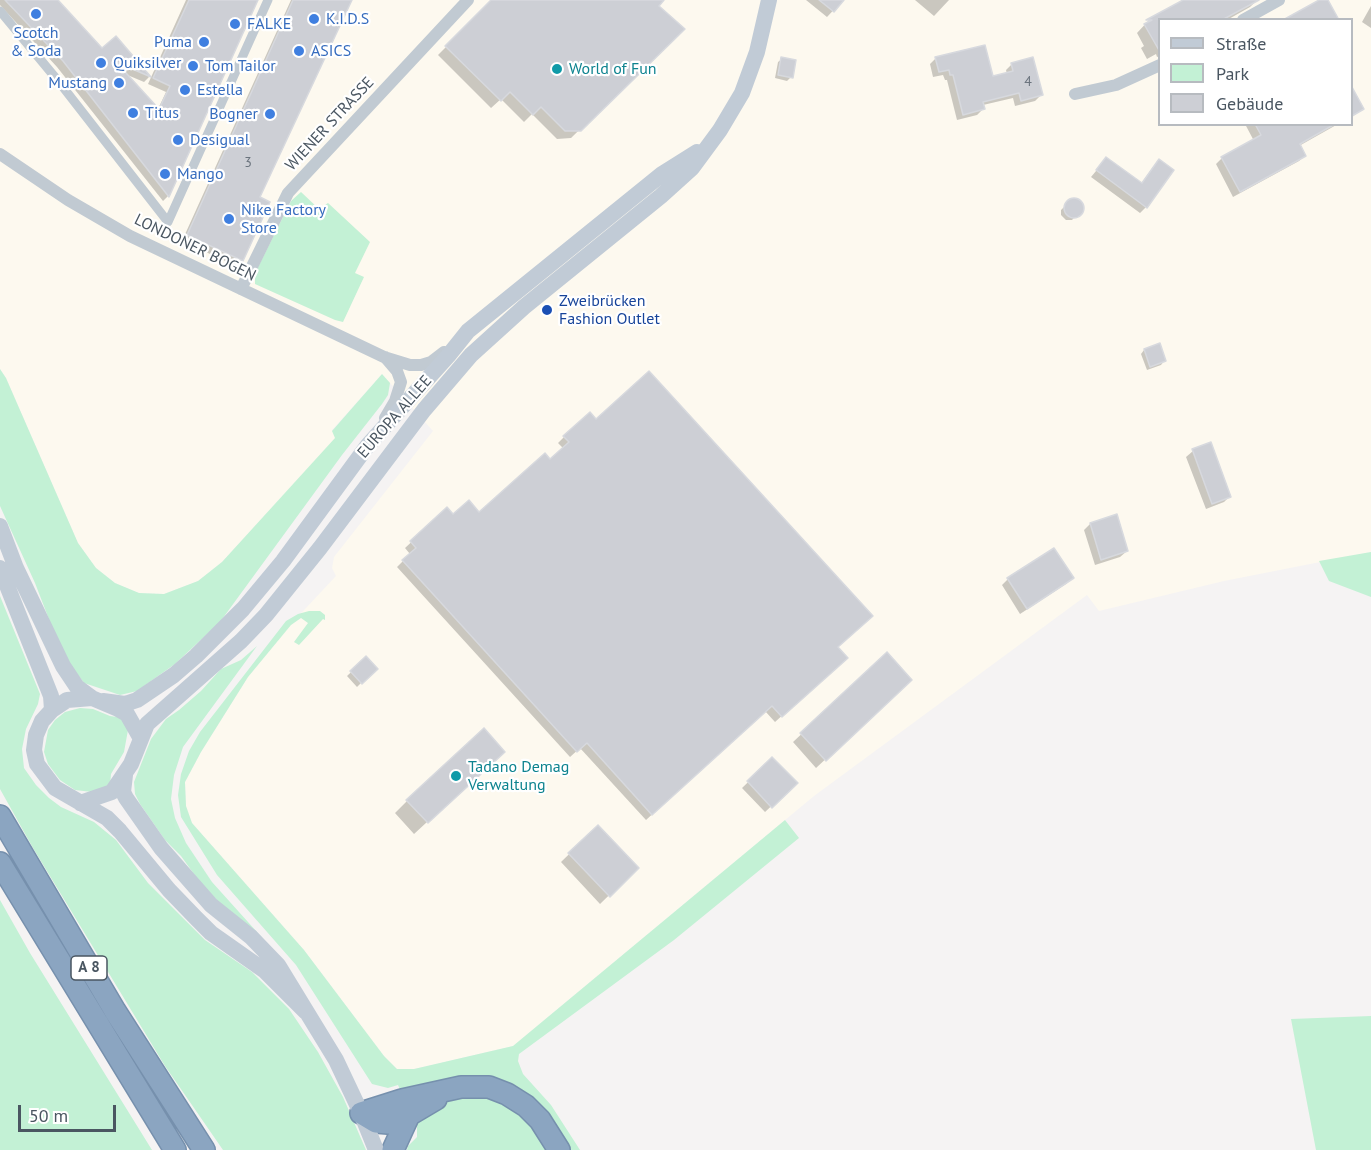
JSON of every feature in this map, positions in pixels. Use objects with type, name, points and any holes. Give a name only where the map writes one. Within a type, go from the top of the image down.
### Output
[{"type":"highway","name":"A 8","points":[[0,816],[115,1011],[204,1150]]},
{"type":"highway","name":"A 8","points":[[0,863],[175,1150]]},
{"type":"highway","points":[[361,1113],[402,1100],[461,1087],[489,1087],[513,1097],[532,1111],[559,1150]]},
{"type":"highway","points":[[361,1113],[383,1123],[395,1121],[452,1090]]},
{"type":"highway","points":[[393,1150],[409,1115]]},
{"type":"highway","points":[[159,1126],[169,1150]]},
{"type":"main road","name":"EUROPA ALLEE","points":[[140,737],[153,718],[231,650],[266,615],[320,548],[424,410],[471,355],[524,307],[692,168],[732,112],[750,74],[769,0]]},
{"type":"main road","name":"EUROPA ALLEE","points":[[98,700],[125,704],[145,696],[174,675],[222,632],[283,561],[368,445],[468,331],[662,174],[710,142]]},
{"type":"main road","points":[[0,526],[16,568],[63,666],[77,687],[127,714],[140,737],[134,756],[112,792],[80,803]]},
{"type":"main road","points":[[0,568],[51,696],[52,710]]},
{"type":"main road","points":[[98,700],[76,698],[67,700],[52,710],[42,721],[36,735],[34,750],[37,764],[55,788],[107,818],[184,907],[212,933],[265,971],[306,1012]]},
{"type":"main road","points":[[125,772],[123,783],[126,798],[152,836],[211,905],[269,954],[284,974],[336,1060],[376,1150]]},
{"type":"street","name":"LONDONER BOGEN","points":[[0,11],[59,82],[168,222],[268,0]]},
{"type":"street","name":"WIENER STRASSE","points":[[241,288],[288,193],[468,0]]},
{"type":"street","points":[[1248,18],[1279,0]]},
{"type":"street","points":[[1075,94],[1116,85],[1158,66]]},
{"type":"street","name":"LONDONER BOGEN","points":[[0,154],[113,227],[384,357],[410,365],[425,364],[435,359],[468,331]]},
{"type":"street","points":[[368,445],[395,401],[400,386],[400,375],[384,357]]},
{"type":"shaded area","points":[[0,0],[1371,0],[1371,552],[1224,581],[1099,611],[1087,595],[814,796],[513,1046],[414,1069],[397,1069],[384,1056],[304,950],[192,823],[186,806],[185,782],[248,677],[291,624],[336,576],[332,568],[334,557],[433,431],[382,374],[332,430],[336,438],[222,562],[198,581],[164,594],[139,593],[115,583],[96,568],[78,543],[0,369]]},
{"type":"green space","points":[[301,192],[319,209],[328,203],[370,242],[355,273],[364,277],[343,322],[255,284],[255,273],[291,201]]},
{"type":"green space","points":[[0,369],[78,543],[96,568],[115,583],[139,593],[164,594],[198,581],[222,562],[335,438],[332,431],[382,374],[390,383],[388,395],[382,404],[220,622],[175,664],[137,691],[120,695],[84,683],[62,653],[35,583],[0,506]]},
{"type":"green space","points":[[1371,552],[1371,597],[1329,581],[1319,561]]},
{"type":"green space","points":[[0,596],[40,694],[38,704],[26,729],[22,749],[24,768],[49,798],[61,807],[94,822],[116,840],[148,883],[205,940],[252,972],[289,1009],[318,1052],[343,1097],[366,1150],[223,1150],[165,1066],[33,848],[0,789]]},
{"type":"green space","points":[[309,611],[320,611],[325,615],[325,620],[323,619],[299,645],[294,642],[308,623],[301,618],[291,625],[248,677],[185,782],[186,806],[192,823],[304,950],[384,1056],[397,1069],[414,1069],[513,1046],[785,820],[799,838],[674,940],[519,1054],[518,1061],[523,1074],[551,1105],[580,1150],[568,1150],[534,1099],[522,1090],[495,1079],[402,1094],[398,1085],[388,1088],[372,1084],[296,965],[217,875],[181,817],[178,795],[181,774],[189,751],[200,732],[286,621]]},
{"type":"green space","points":[[257,646],[183,747],[174,775],[171,799],[175,818],[186,843],[212,882],[266,942],[227,911],[165,840],[140,804],[135,794],[134,782],[151,739],[166,719],[201,691],[221,669],[241,660]]},
{"type":"green space","points":[[80,708],[93,709],[110,716],[123,718],[128,730],[124,752],[111,774],[110,786],[92,792],[75,790],[60,780],[48,764],[44,752],[48,730],[55,720],[65,712]]},
{"type":"green space","points":[[0,900],[30,953],[152,1150],[0,1150]]},
{"type":"green space","points":[[1371,1016],[1371,1150],[1316,1150],[1291,1019]]},
{"type":"green space","points":[[476,1095],[493,1097],[507,1103],[534,1127],[550,1150],[407,1150],[417,1137],[417,1121],[434,1107],[458,1098]]},
{"type":"building","points":[[5,0],[58,0],[102,48],[116,36],[151,77],[116,62],[159,109],[170,86],[153,78],[189,0],[258,0],[169,197],[63,61]]},
{"type":"building","points":[[293,0],[352,0],[260,197],[270,202],[243,261],[187,235]]},
{"type":"building","name":"World of Fun","points":[[491,0],[664,0],[659,6],[685,29],[581,131],[565,131],[541,107],[533,115],[510,92],[501,101],[445,46]]},
{"type":"building","points":[[819,0],[844,0],[834,12]]},
{"type":"building","points":[[1183,0],[1259,0],[1226,18],[1158,18],[1158,48],[1144,24],[1152,20],[1146,20]]},
{"type":"building","points":[[1319,0],[1328,0],[1338,18],[1287,18]]},
{"type":"building","points":[[985,45],[993,76],[1013,71],[1011,63],[1033,57],[1043,95],[1021,101],[1019,93],[983,102],[985,109],[963,115],[953,75],[950,75],[949,70],[939,72],[935,57]]},
{"type":"building","points":[[781,57],[796,60],[793,78],[778,75]]},
{"type":"building","points":[[1353,89],[1364,109],[1353,115]]},
{"type":"building","points":[[1256,126],[1332,126],[1300,144],[1306,156],[1240,192],[1221,157],[1261,135]]},
{"type":"building","points":[[1106,157],[1142,183],[1159,159],[1174,170],[1147,208],[1096,170]]},
{"type":"building","points":[[1074,198],[1081,201],[1084,208],[1081,215],[1074,218],[1067,215],[1064,208],[1067,201]]},
{"type":"building","points":[[1160,343],[1166,361],[1150,367],[1144,349]]},
{"type":"building","points":[[649,371],[873,616],[838,647],[848,658],[782,717],[772,706],[652,815],[587,743],[577,752],[402,560],[416,548],[410,541],[447,507],[453,514],[469,500],[479,512],[545,453],[550,459],[569,442],[563,436],[590,412],[596,419]]},
{"type":"building","points":[[1211,442],[1231,497],[1212,504],[1192,449]]},
{"type":"building","points":[[1117,514],[1128,551],[1101,560],[1090,523]]},
{"type":"building","points":[[1054,548],[1074,578],[1027,609],[1007,578]]},
{"type":"building","points":[[887,652],[912,680],[826,761],[800,733]]},
{"type":"building","points":[[366,656],[378,669],[362,684],[350,671]]},
{"type":"building","name":"Tadano Demag Verwaltung","points":[[484,728],[505,752],[428,823],[406,800]]},
{"type":"building","points":[[772,757],[798,783],[772,808],[747,781]]},
{"type":"building","points":[[598,825],[639,868],[610,897],[568,853]]},
{"type":"place","name":"Scotch & Soda","points":[[36,14]]},
{"type":"place","name":"K.I.D.S","points":[[314,19]]},
{"type":"place","name":"FALKE","points":[[235,24]]},
{"type":"place","name":"Puma","points":[[204,42]]},
{"type":"place","name":"ASICS","points":[[299,51]]},
{"type":"place","name":"Quiksilver","points":[[101,63]]},
{"type":"place","name":"Tom Tailor","points":[[193,66]]},
{"type":"place","name":"World of Fun","points":[[557,69]]},
{"type":"place","name":"Mustang","points":[[119,83]]},
{"type":"place","name":"Estella","points":[[185,90]]},
{"type":"place","name":"Titus","points":[[133,113]]},
{"type":"place","name":"Bogner","points":[[270,114]]},
{"type":"place","name":"Desigual","points":[[178,140]]},
{"type":"place","name":"Mango","points":[[165,174]]},
{"type":"place","name":"Nike Factory Store","points":[[229,219]]},
{"type":"place","name":"Zweibrücken Fashion Outlet","points":[[547,310]]},
{"type":"place","name":"Tadano Demag Verwaltung","points":[[456,776]]}]
